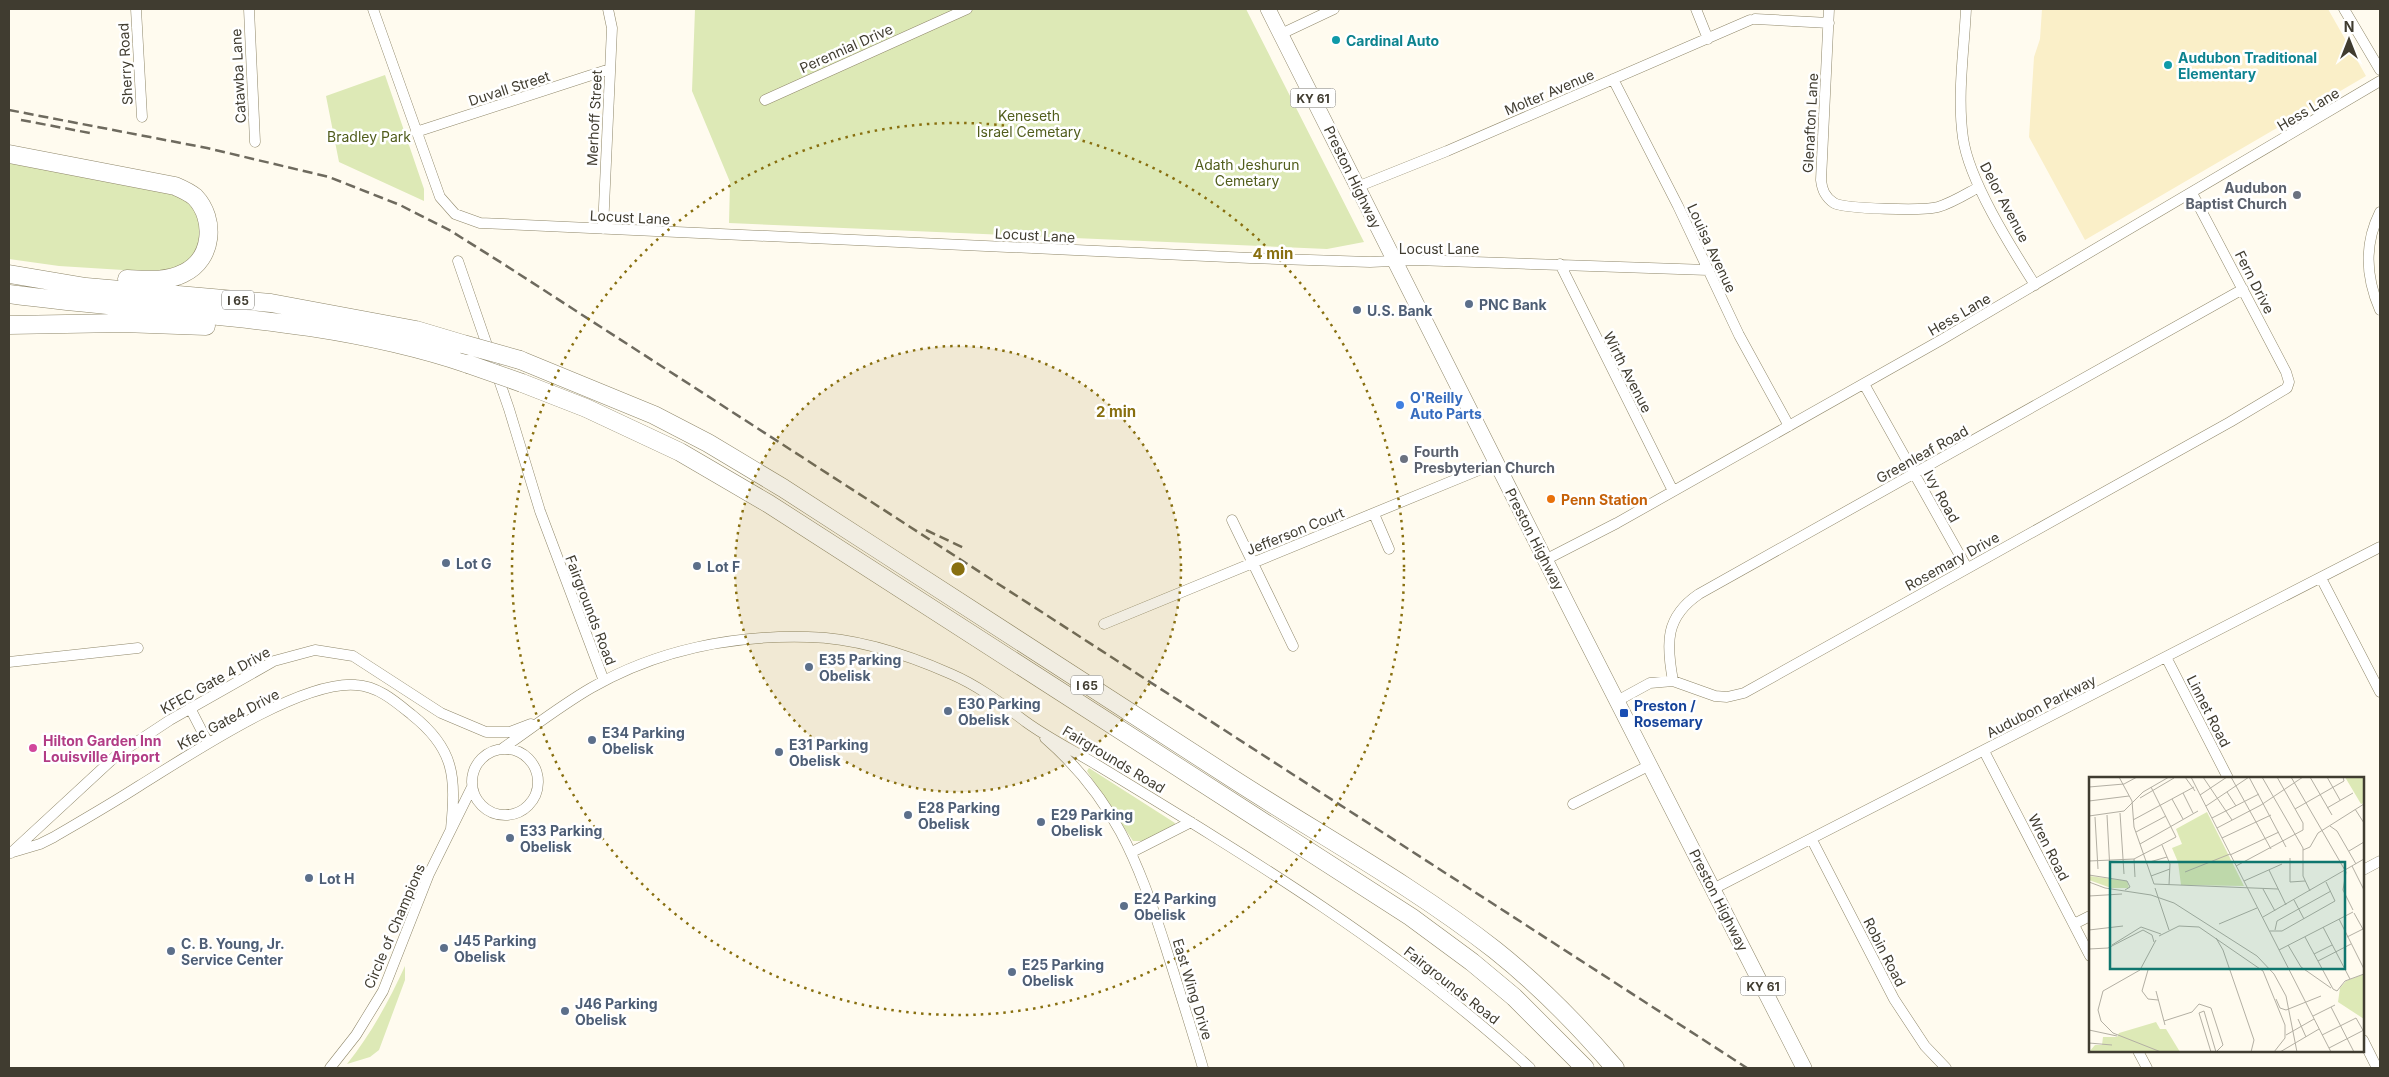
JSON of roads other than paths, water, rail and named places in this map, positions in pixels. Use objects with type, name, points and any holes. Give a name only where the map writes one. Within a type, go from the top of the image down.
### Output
[{"type":"highway","points":[[9,154],[175,186],[188,191],[205,213],[209,232],[205,251],[197,264],[185,273],[155,280],[87,276],[67,282]]},
{"type":"highway","name":"I 65","points":[[9,274],[86,286],[271,303],[416,330],[520,360],[654,415],[708,443],[766,478],[1236,781],[1423,898],[1497,952],[1536,985],[1584,1032],[1615,1068]]},
{"type":"highway","name":"I 65","points":[[9,294],[80,304],[274,322],[380,340],[437,354],[522,383],[586,408],[680,452],[769,504],[1412,917],[1472,962],[1514,998],[1585,1068]]},
{"type":"highway","points":[[9,325],[122,323],[203,326],[274,322]]},
{"type":"main road","name":"Preston Highway","points":[[1268,9],[1496,463],[1804,1068]]},
{"type":"street","name":"Sherry Road","points":[[136,9],[142,117]]},
{"type":"street","name":"Catawba Lane","points":[[248,9],[256,142]]},
{"type":"street","name":"Locust Lane","points":[[373,9],[440,197],[447,206],[463,218],[492,224],[1362,262],[1503,262],[1708,270]]},
{"type":"street","name":"Merhoff Street","points":[[602,229],[612,28],[608,9]]},
{"type":"street","name":"Perennial Drive","points":[[765,100],[967,9]]},
{"type":"street","points":[[1281,34],[1334,9]]},
{"type":"street","points":[[1696,9],[1708,39]]},
{"type":"street","name":"Glenafton Lane","points":[[1830,9],[1821,180],[1822,189],[1828,198],[1842,206],[1930,209],[1947,204],[1980,187]]},
{"type":"street","name":"Delor Avenue","points":[[1966,9],[1961,118],[1968,160],[1980,187],[2035,285]]},
{"type":"street","points":[[2344,9],[2380,70]]},
{"type":"street","name":"Molter Avenue","points":[[1357,187],[1447,151],[1753,20],[1829,23]]},
{"type":"street","name":"Duvall Street","points":[[416,132],[610,69]]},
{"type":"street","name":"Louisa Avenue","points":[[1614,79],[1678,206],[1738,335],[1789,426]]},
{"type":"street","name":"Hess Lane","points":[[1546,560],[1864,384],[2380,81]]},
{"type":"street","name":"Fern Drive","points":[[2192,193],[2286,372],[2289,385]]},
{"type":"street","points":[[2380,212],[2371,236],[2368,262],[2373,292],[2380,310]]},
{"type":"street","name":"Fairgrounds Road","points":[[458,260],[540,511],[604,681],[652,660],[700,646],[751,638],[810,637],[856,641],[911,657],[978,688],[1026,722],[1191,822],[1275,876],[1394,958],[1477,1020],[1530,1068]]},
{"type":"street","name":"Wirth Avenue","points":[[1560,264],[1584,316],[1673,491]]},
{"type":"street","name":"Greenleaf Road","points":[[1673,681],[1668,656],[1670,631],[1679,611],[1689,601],[2243,289]]},
{"type":"street","name":"Ivy Road","points":[[1864,384],[1967,568]]},
{"type":"street","name":"Rosemary Drive","points":[[1618,700],[1650,683],[1673,681],[1715,696],[1744,693],[2230,422],[2282,392],[2289,385]]},
{"type":"street","name":"Jefferson Court","points":[[1104,624],[1496,463]]},
{"type":"street","points":[[1374,514],[1389,549]]},
{"type":"street","points":[[1232,520],[1293,646]]},
{"type":"street","name":"Audubon Parkway","points":[[1713,889],[1812,840],[2380,547]]},
{"type":"street","points":[[2321,578],[2380,692]]},
{"type":"street","points":[[9,662],[138,648]]},
{"type":"street","name":"KFEC Gate 4 Drive","points":[[10,854],[117,755],[190,708],[274,661],[315,650],[353,656],[441,713],[486,732],[510,732],[546,718]]},
{"type":"street","name":"Linnet Road","points":[[2166,657],[2227,777]]},
{"type":"street","points":[[503,748],[604,681]]},
{"type":"street","name":"Kfec Gate4 Drive","points":[[10,854],[54,837],[208,743],[307,694],[343,685],[357,685],[377,690],[433,733],[450,761],[453,775],[452,829]]},
{"type":"street","points":[[190,708],[208,743]]},
{"type":"street","name":"East Wing Drive","points":[[1026,722],[1051,743],[1086,780],[1113,817],[1132,852],[1146,886],[1202,1068]]},
{"type":"street","points":[[503,748],[514,749],[532,761],[539,781],[537,792],[532,802],[524,810],[514,814],[503,815],[492,812],[482,806],[476,798],[472,787],[472,776],[476,765],[483,756],[492,750],[503,748]]},
{"type":"street","name":"Wren Road","points":[[1984,751],[2089,954]]},
{"type":"street","points":[[1573,804],[1650,765]]},
{"type":"street","name":"Circle of Champions","points":[[330,1068],[356,1035],[383,991],[430,874],[472,787]]},
{"type":"street","points":[[1132,852],[1191,822]]},
{"type":"street","name":"Robin Road","points":[[1812,840],[1894,999],[1925,1046],[1946,1068]]},
{"type":"street","points":[[2364,869],[2380,861]]},
{"type":"street","points":[[2074,924],[2089,916]]},
{"type":"street","points":[[2364,1042],[2377,1068]]},
{"type":"street","points":[[2139,1052],[2147,1068]]},
{"type":"railway","points":[[9,110],[207,148],[329,177],[400,205],[451,231],[1747,1068]]},
{"type":"railway","points":[[21,120],[90,133]]},
{"type":"railway","points":[[926,530],[966,549]]},
{"type":"place","name":"Cardinal Auto","points":[[1336,40]]},
{"type":"place","name":"Audubon Traditional Elementary","points":[[2168,65]]},
{"type":"place","name":"Audubon Baptist Church","points":[[2297,195]]},
{"type":"place","name":"PNC Bank","points":[[1469,304]]},
{"type":"place","name":"U.S. Bank","points":[[1357,310]]},
{"type":"place","name":"O'Reilly Auto Parts","points":[[1400,405]]},
{"type":"place","name":"Fourth Presbyterian Church","points":[[1404,459]]},
{"type":"place","name":"Penn Station","points":[[1551,499]]},
{"type":"place","name":"Lot G","points":[[446,563]]},
{"type":"place","name":"Lot F","points":[[697,566]]},
{"type":"place","name":"E35 Parking Obelisk","points":[[809,667]]},
{"type":"place","name":"E30 Parking Obelisk","points":[[948,711]]},
{"type":"place","name":"Preston / Rosemary","points":[[1624,713]]},
{"type":"place","name":"E34 Parking Obelisk","points":[[592,740]]},
{"type":"place","name":"Hilton Garden Inn Louisville Airport","points":[[33,748]]},
{"type":"place","name":"E31 Parking Obelisk","points":[[779,752]]},
{"type":"place","name":"E28 Parking Obelisk","points":[[908,815]]},
{"type":"place","name":"E29 Parking Obelisk","points":[[1041,822]]},
{"type":"place","name":"E33 Parking Obelisk","points":[[510,838]]},
{"type":"place","name":"Lot H","points":[[309,878]]},
{"type":"place","name":"E24 Parking Obelisk","points":[[1124,906]]},
{"type":"place","name":"J45 Parking Obelisk","points":[[444,948]]},
{"type":"place","name":"C. B. Young, Jr. Service Center","points":[[171,951]]},
{"type":"place","name":"E25 Parking Obelisk","points":[[1012,972]]},
{"type":"place","name":"J46 Parking Obelisk","points":[[565,1011]]},
{"type":"park label","name":"Keneseth Israel Cemetary","points":[[1029,124]]},
{"type":"park label","name":"Bradley Park","points":[[369,136]]},
{"type":"park label","name":"Adath Jeshurun Cemetary","points":[[1247,172]]}]
